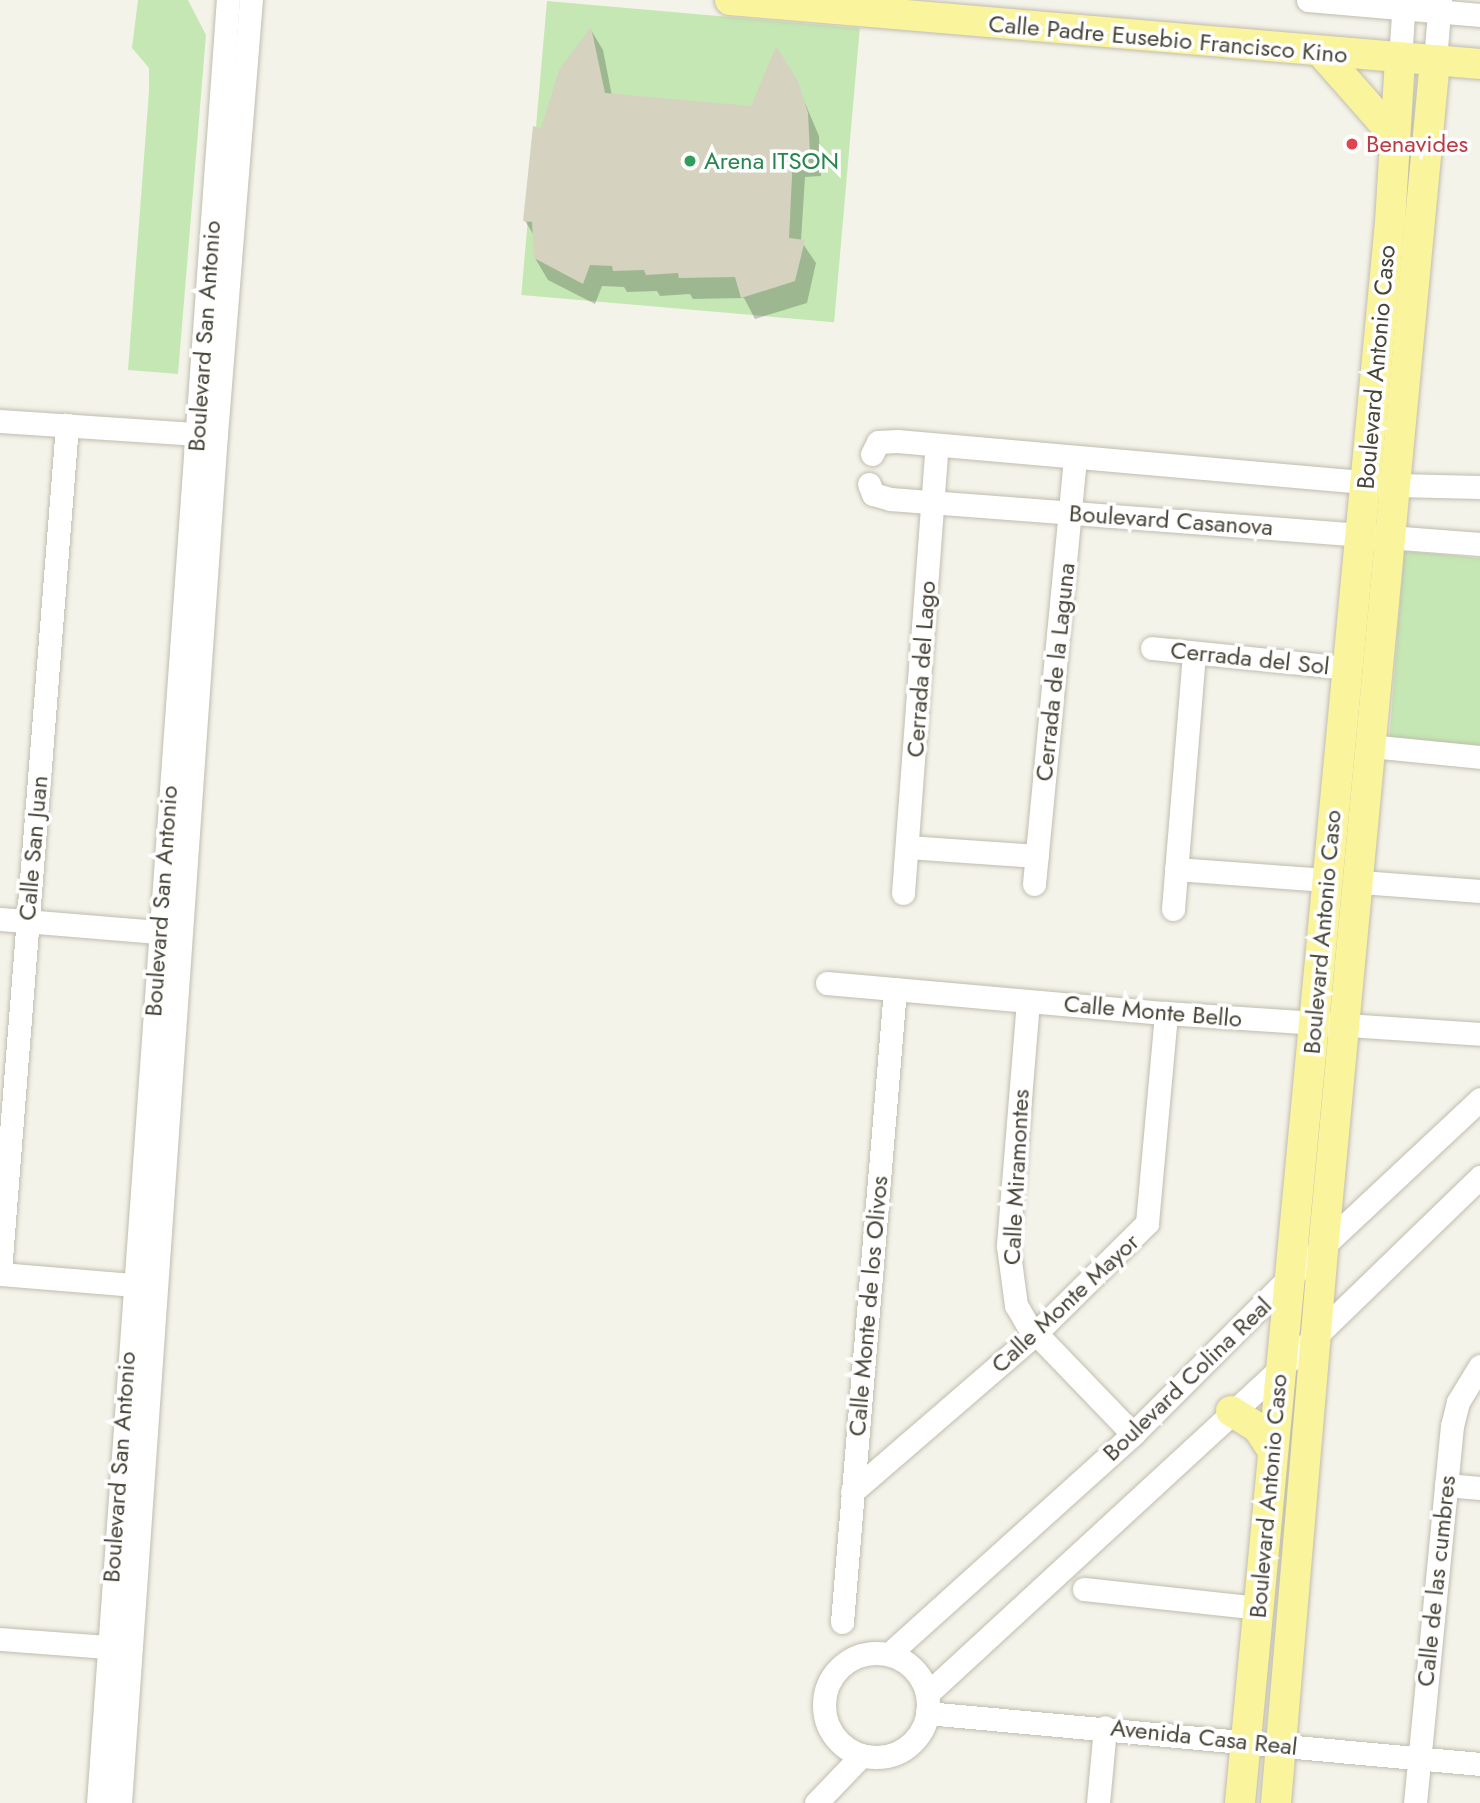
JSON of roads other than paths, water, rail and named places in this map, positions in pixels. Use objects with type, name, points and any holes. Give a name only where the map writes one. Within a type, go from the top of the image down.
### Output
[{"type":"main road","name":"Calle Padre Eusebio Francisco Kino","points":[[730,0],[1400,60],[1480,64]]},
{"type":"main road","points":[[1321,52],[1394,135]]},
{"type":"main road","name":"Boulevard Antonio Caso","points":[[1240,1803],[1270,1448],[1315,1023],[1326,880],[1390,223],[1400,60]]},
{"type":"main road","name":"Boulevard Antonio Caso","points":[[1276,1803],[1318,1334],[1323,1250],[1361,882],[1370,746],[1435,61]]},
{"type":"main road","points":[[1390,223],[1420,226]]},
{"type":"main road","points":[[1378,351],[1408,352]]},
{"type":"main road","points":[[1231,1411],[1258,1428],[1270,1448]]},
{"type":"street","name":"Boulevard San Antonio","points":[[120,1803],[207,434],[228,0]]},
{"type":"street","name":"Boulevard San Antonio","points":[[98,1803],[106,1647],[158,932],[251,0]]},
{"type":"street","name":"Calle Padre Eusebio Francisco Kino","points":[[1308,0],[1439,6],[1480,15]]},
{"type":"street","points":[[1400,60],[1403,5]]},
{"type":"street","points":[[1435,61],[1439,6]]},
{"type":"street","points":[[0,421],[207,434],[203,366]]},
{"type":"street","name":"Calle San Juan","points":[[0,1273],[67,425]]},
{"type":"street","points":[[872,454],[883,440],[1075,459],[1396,485],[1480,487]]},
{"type":"street","name":"Cerrada del Lago","points":[[903,893],[937,446]]},
{"type":"street","name":"Cerrada de la Laguna","points":[[1034,884],[1075,459]]},
{"type":"street","name":"Boulevard Casanova","points":[[869,484],[871,493],[878,497],[1360,535],[1390,540],[1480,544]]},
{"type":"street","name":"Cerrada del Sol","points":[[1152,648],[1348,668]]},
{"type":"street","points":[[1173,909],[1194,653]]},
{"type":"street","points":[[1370,746],[1480,757]]},
{"type":"street","points":[[908,847],[1037,856]]},
{"type":"street","points":[[1176,869],[1326,880]]},
{"type":"street","points":[[1361,882],[1480,891]]},
{"type":"street","points":[[0,919],[158,932]]},
{"type":"street","name":"Calle Monte Bello","points":[[827,983],[1166,1013],[1480,1034]]},
{"type":"street","name":"Calle Monte de los Olivos","points":[[842,1622],[895,989]]},
{"type":"street","name":"Calle Miramontes","points":[[1028,1001],[1008,1246],[1016,1305],[1036,1334],[1133,1434]]},
{"type":"street","name":"Calle Monte Mayor","points":[[852,1492],[1036,1334],[1147,1223],[1166,1013]]},
{"type":"street","name":"Boulevard Colina Real","points":[[890,1654],[1133,1434],[1289,1278],[1323,1250],[1480,1098]]},
{"type":"street","points":[[927,1704],[1231,1411],[1318,1334],[1480,1177]]},
{"type":"street","points":[[0,1273],[133,1285]]},
{"type":"street","name":"Calle de las cumbres","points":[[1415,1803],[1446,1486],[1458,1402],[1480,1366]]},
{"type":"street","points":[[1446,1486],[1480,1488]]},
{"type":"street","points":[[1084,1589],[1258,1608]]},
{"type":"street","points":[[0,1639],[106,1647]]},
{"type":"street","points":[[890,1654],[918,1673],[927,1704],[919,1734],[904,1749],[883,1756],[862,1755],[849,1749],[830,1730],[826,1691],[851,1660],[890,1654]]},
{"type":"street","name":"Avenida Casa Real","points":[[927,1704],[1105,1727],[1418,1761],[1480,1764]]},
{"type":"street","points":[[1098,1803],[1105,1727]]},
{"type":"street","points":[[816,1803],[862,1755]]},
{"type":"place","name":"Benavides","points":[[1352,144]]},
{"type":"place","name":"Arena ITSON","points":[[690,161]]}]
